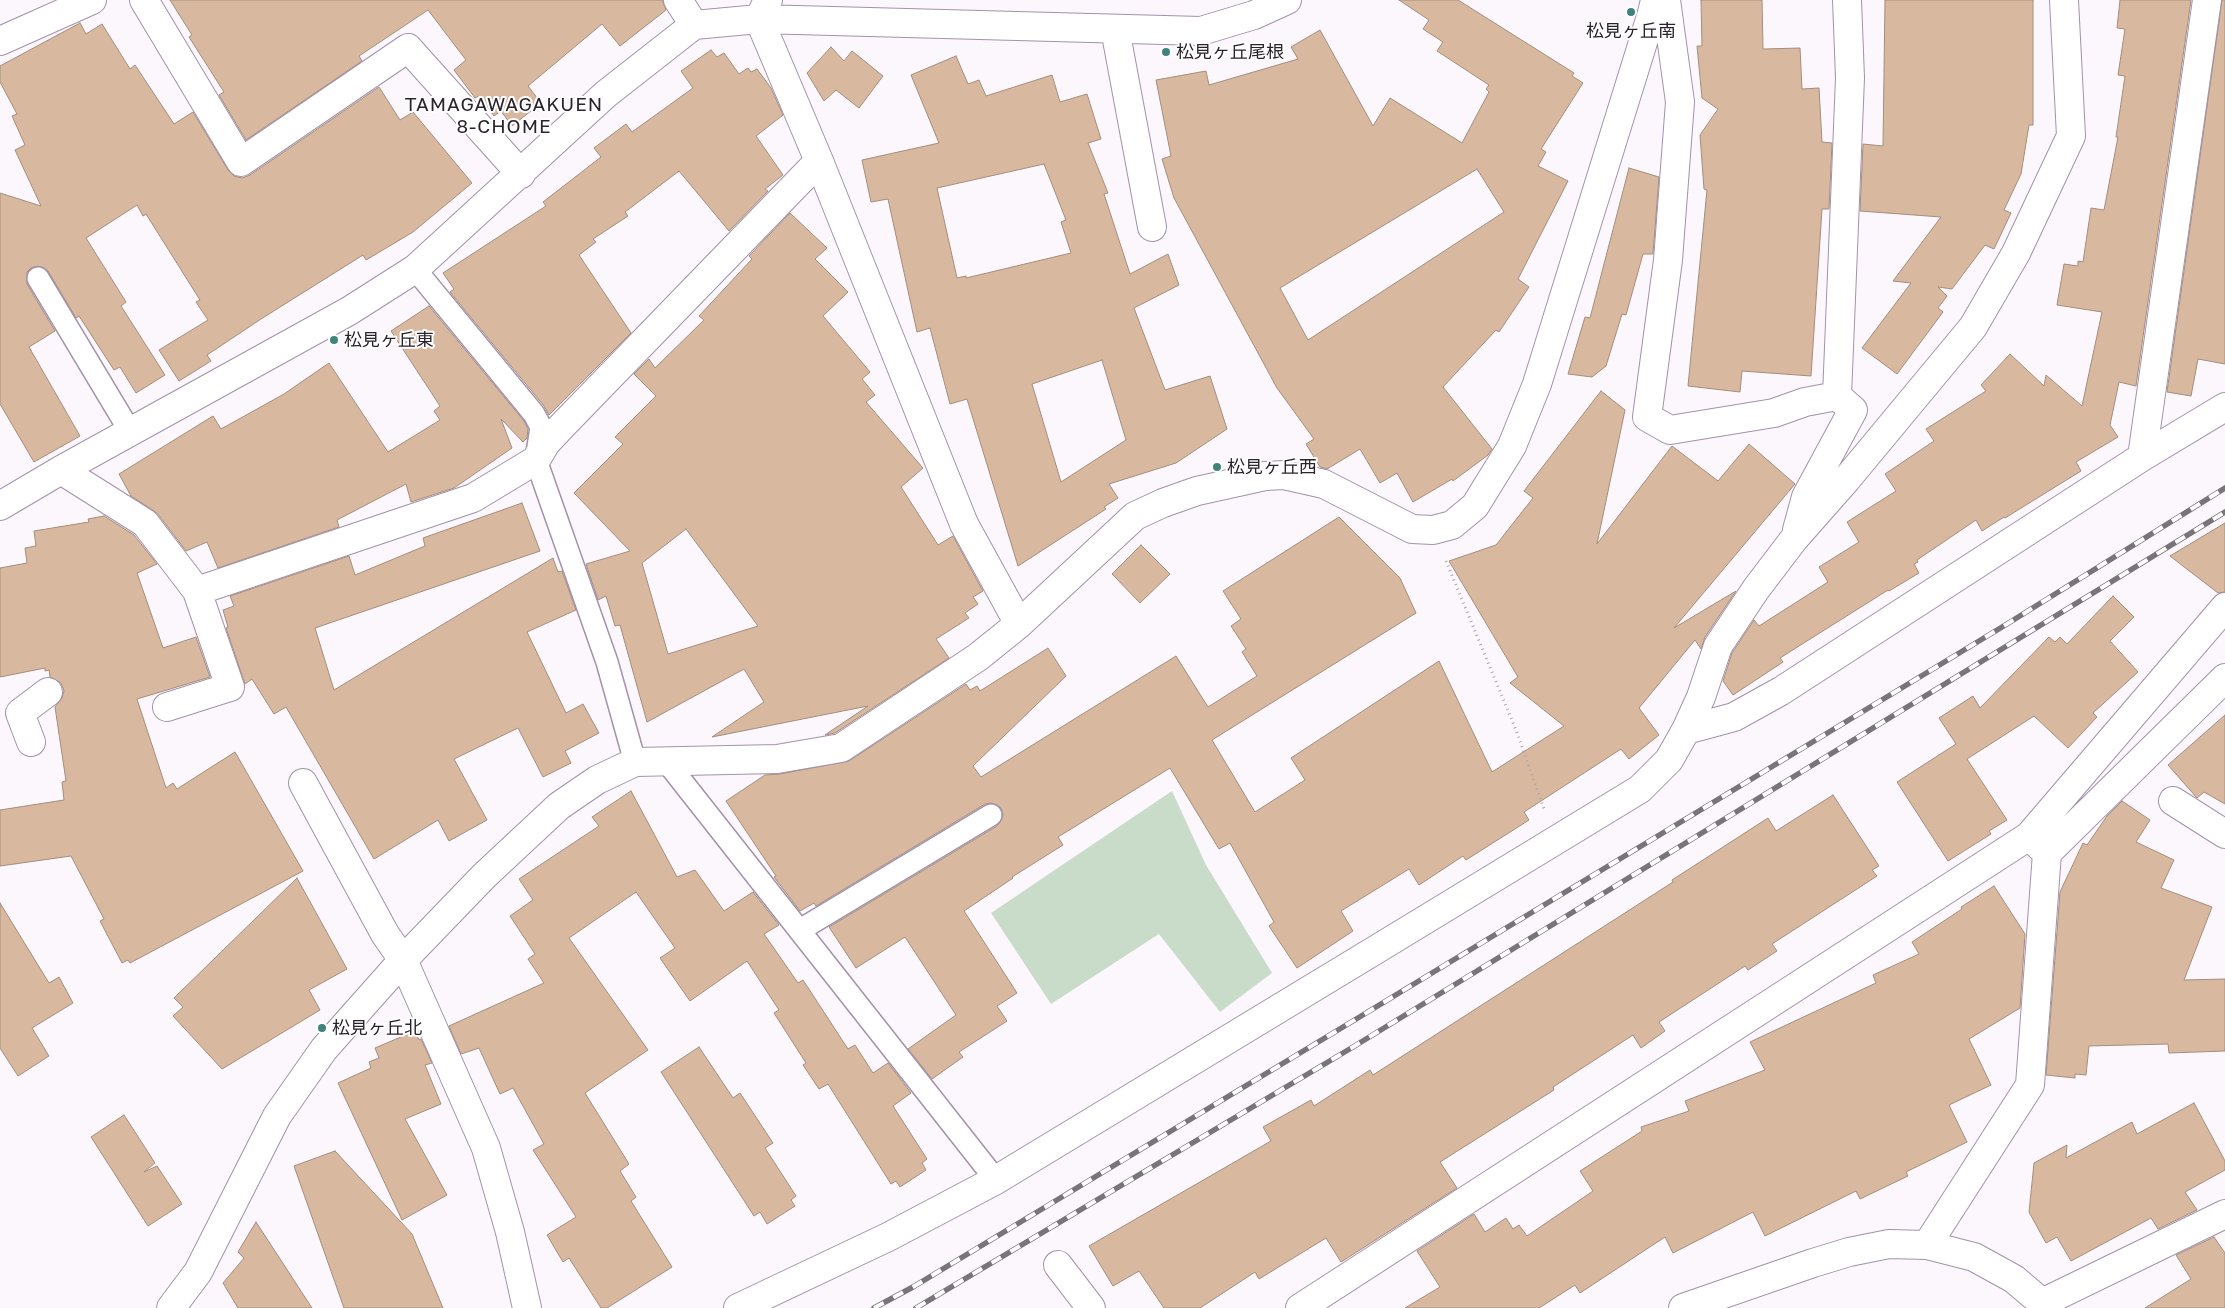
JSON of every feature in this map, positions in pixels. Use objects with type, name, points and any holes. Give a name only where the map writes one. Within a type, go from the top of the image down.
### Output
[{"type":"street","points":[[0,41],[92,0]]},
{"type":"street","points":[[144,0],[241,162],[408,48],[521,174]]},
{"type":"street","points":[[678,0],[694,25]]},
{"type":"street","points":[[0,506],[61,470],[350,311],[415,270],[606,94],[694,25],[763,10],[1115,29],[1201,31],[1254,15],[1287,0]]},
{"type":"street","points":[[172,1308],[198,1272],[277,1116],[324,1050],[403,960],[484,876],[559,806],[597,780],[635,762],[777,759],[841,748],[978,657],[1019,624],[1135,516],[1163,503],[1197,491],[1266,476],[1284,475],[1324,484],[1412,529],[1434,530],[1452,525],[1475,506],[1512,446],[1537,384],[1650,23],[1654,0]]},
{"type":"street","points":[[1666,0],[1680,102],[1668,260],[1647,416],[1670,430],[1774,413],[1805,402],[1837,396]]},
{"type":"street","points":[[1837,396],[1850,78],[1847,0]]},
{"type":"street","points":[[738,1308],[888,1237],[996,1180],[1640,789],[1669,760],[1686,730],[1701,697],[1718,646],[1756,589],[1794,539],[1846,480],[1973,327],[2016,253],[2071,136],[2064,0]]},
{"type":"street","points":[[2142,458],[2207,0]]},
{"type":"street","points":[[763,10],[819,161],[964,524],[1019,624]]},
{"type":"street","points":[[1115,29],[1152,227]]},
{"type":"street","points":[[197,591],[473,498],[536,460],[546,443],[562,426],[819,161]]},
{"type":"street","points":[[1794,539],[1806,497],[1853,410],[1837,396]]},
{"type":"street","points":[[1686,730],[1734,717],[1781,691],[2142,458],[2225,407]]},
{"type":"street","points":[[61,470],[145,524],[197,591],[230,687],[167,707]]},
{"type":"street","points":[[1927,1245],[2030,1086],[2038,845],[2225,607]]},
{"type":"street","points":[[1300,1308],[2038,845],[2225,678]]},
{"type":"street","points":[[31,742],[10,718],[48,692]]},
{"type":"street","points":[[303,783],[385,934],[403,960],[486,1148],[510,1232],[527,1308]]},
{"type":"street","points":[[2173,801],[2225,834]]},
{"type":"street","points":[[1683,1308],[1849,1252],[1889,1244],[1927,1245],[1974,1257],[2014,1279],[2046,1305],[2225,1214]]},
{"type":"street","points":[[1058,1265],[1091,1308]]},
{"type":"lane","points":[[415,270],[534,414],[541,427],[536,460],[607,662],[635,762]]},
{"type":"lane","points":[[38,278],[131,433]]},
{"type":"lane","points":[[666,760],[996,1180]]},
{"type":"lane","points":[[800,930],[991,815]]},
{"type":"path","points":[[1434,530],[1516,730],[1555,840]]},
{"type":"green space","points":[[1172,791],[1206,865],[1272,973],[1220,1012],[1159,934],[1051,1004],[991,913]]},
{"type":"building","points":[[170,0],[662,0],[666,10],[620,46],[602,24],[528,86],[541,103],[512,126],[501,111],[494,116],[479,96],[475,98],[454,70],[466,60],[428,10],[359,56],[362,61],[246,140],[219,95],[224,92],[189,37],[192,35]]},
{"type":"building","points":[[1399,0],[1458,0],[1574,73],[1572,76],[1583,83],[1541,149],[1546,152],[1538,166],[1568,181],[1518,279],[1529,287],[1499,332],[1496,330],[1443,387],[1492,449],[1488,455],[1453,481],[1452,479],[1413,502],[1397,473],[1380,483],[1360,449],[1327,469],[1320,467],[1306,444],[1314,439],[1277,388],[1174,198],[1162,159],[1171,156],[1156,80],[1206,71],[1209,85],[1298,59],[1291,47],[1320,30],[1373,126],[1390,98],[1462,143],[1489,92],[1486,89],[1489,85],[1437,51],[1443,42],[1423,29],[1429,20]],"holes":[[[1477,169],[1504,212],[1308,340],[1280,288]]]},
{"type":"building","points":[[1701,0],[1762,0],[1763,49],[1800,48],[1802,89],[1819,88],[1822,142],[1832,143],[1829,209],[1822,209],[1811,376],[1742,371],[1740,392],[1688,386],[1707,190],[1704,189],[1700,135],[1718,109],[1702,98],[1697,46],[1702,46]]},
{"type":"building","points":[[1885,0],[2033,0],[2033,125],[2029,125],[2021,174],[2004,210],[2011,213],[1994,249],[1985,245],[1952,289],[1938,287],[1947,296],[1938,308],[1943,312],[1897,374],[1862,348],[1911,283],[1893,281],[1941,217],[1860,211],[1863,144],[1883,146]]},
{"type":"building","points":[[2120,0],[2191,0],[2136,386],[2119,382],[2110,425],[2118,437],[2076,462],[2081,471],[2005,518],[1982,531],[1976,520],[1917,560],[1918,562],[1914,564],[1919,573],[1888,590],[1780,658],[1783,662],[1733,695],[1723,681],[1732,653],[1754,620],[1759,626],[1828,582],[1819,567],[1859,542],[1847,522],[1896,491],[1885,474],[1934,441],[1926,429],[1986,391],[1981,385],[2010,354],[2044,386],[2046,375],[2082,406],[2102,312],[2057,305],[2064,264],[2078,266],[2078,261],[2083,262],[2091,208],[2104,210],[2118,137],[2116,137],[2125,76],[2118,75],[2125,29],[2117,28]]},
{"type":"building","points":[[2222,0],[2225,0],[2225,364],[2198,359],[2191,396],[2167,392]]},
{"type":"building","points":[[80,23],[86,34],[102,24],[130,69],[135,65],[174,124],[193,112],[228,170],[234,176],[242,178],[250,175],[379,87],[400,120],[413,112],[472,183],[413,232],[366,260],[363,255],[261,319],[207,355],[211,361],[179,381],[159,350],[208,320],[196,302],[200,300],[146,214],[143,216],[137,205],[86,238],[126,302],[121,306],[165,375],[136,393],[120,367],[114,370],[79,316],[76,318],[48,271],[38,266],[31,268],[27,272],[27,284],[55,331],[29,347],[80,436],[34,462],[0,404],[0,193],[41,206],[15,150],[25,145],[12,116],[17,114],[0,82],[0,66]]},
{"type":"building","points":[[831,47],[844,61],[852,51],[883,76],[859,108],[836,90],[824,101],[807,73]]},
{"type":"building","points":[[711,50],[717,57],[724,53],[739,74],[748,68],[751,72],[757,69],[771,88],[783,115],[756,136],[783,175],[765,189],[768,191],[729,231],[679,171],[625,212],[628,216],[593,239],[596,242],[579,255],[631,333],[549,415],[544,406],[450,292],[454,289],[443,273],[546,206],[543,202],[601,157],[594,148],[626,124],[632,132],[693,88],[681,71]]},
{"type":"building","points":[[956,56],[968,84],[979,80],[986,96],[1052,75],[1060,102],[1087,94],[1101,139],[1088,143],[1108,193],[1104,194],[1130,274],[1168,254],[1179,285],[1134,308],[1165,390],[1210,376],[1227,429],[1176,463],[1109,484],[1118,498],[1104,507],[1106,509],[1018,566],[967,399],[950,404],[930,328],[917,332],[888,199],[871,202],[862,160],[939,143],[911,75]],"holes":[[[1044,164],[1066,220],[1061,222],[1071,253],[966,278],[966,276],[957,278],[937,188]],[[1102,360],[1126,440],[1061,482],[1032,384]]]},
{"type":"building","points":[[1629,168],[1659,177],[1653,254],[1643,254],[1626,315],[1622,314],[1606,366],[1592,377],[1568,374],[1585,317],[1590,318]]},
{"type":"building","points":[[790,213],[827,248],[815,259],[848,292],[823,316],[870,372],[862,379],[875,395],[866,402],[923,468],[901,487],[938,545],[953,536],[983,591],[973,597],[978,604],[965,613],[969,618],[936,639],[949,658],[835,733],[825,735],[868,706],[712,737],[764,702],[744,669],[647,722],[620,625],[615,626],[606,596],[598,600],[586,564],[630,551],[574,493],[623,444],[615,437],[656,396],[634,374],[649,359],[655,368],[704,320],[699,316],[752,259],[749,256]],"holes":[[[686,529],[758,626],[668,654],[642,563]]]},
{"type":"building","points":[[429,306],[524,421],[528,429],[527,438],[523,442],[501,419],[512,448],[454,488],[411,502],[406,484],[337,520],[339,527],[218,568],[207,542],[186,551],[157,513],[131,496],[119,474],[213,416],[221,429],[284,394],[329,363],[388,452],[440,420],[434,411],[440,406],[391,331]]},
{"type":"building","points":[[1601,391],[1625,410],[1597,544],[1672,446],[1718,481],[1749,444],[1795,484],[1674,628],[1736,591],[1705,637],[1701,649],[1695,640],[1639,708],[1659,735],[1629,759],[1621,749],[1524,812],[1529,820],[1466,860],[1463,856],[1419,885],[1409,869],[1341,911],[1353,931],[1297,968],[1269,926],[1274,922],[1230,843],[1219,849],[1170,768],[1058,837],[1063,845],[1012,877],[964,911],[1017,993],[997,1006],[1007,1021],[959,1052],[963,1057],[932,1079],[908,1049],[956,1015],[905,937],[856,968],[829,927],[997,826],[1003,815],[1001,808],[991,803],[985,804],[816,906],[814,903],[800,911],[774,877],[776,876],[726,801],[765,775],[849,761],[966,684],[970,690],[977,686],[980,691],[1048,648],[1066,676],[973,766],[981,777],[1176,656],[1208,707],[1257,676],[1242,652],[1246,649],[1231,626],[1241,619],[1223,591],[1339,517],[1400,578],[1416,613],[1212,740],[1255,812],[1305,780],[1291,758],[1439,661],[1492,772],[1564,726],[1510,683],[1518,677],[1449,561],[1496,545],[1533,498],[1524,491]]},
{"type":"building","points":[[522,503],[540,551],[315,628],[334,690],[553,558],[558,572],[562,571],[576,610],[527,632],[566,713],[583,704],[599,733],[565,751],[571,763],[543,777],[518,728],[454,759],[487,820],[449,841],[438,820],[374,859],[286,707],[274,714],[252,679],[245,684],[226,628],[228,627],[223,610],[234,606],[230,596],[349,556],[355,575],[425,546],[423,538]]},
{"type":"building","points":[[104,516],[134,535],[157,564],[137,573],[163,648],[196,637],[210,677],[137,699],[166,788],[173,783],[177,789],[235,752],[303,871],[130,963],[128,960],[122,963],[100,921],[104,919],[71,856],[0,866],[0,810],[64,800],[62,782],[66,781],[55,707],[62,698],[64,691],[61,683],[50,677],[49,670],[45,671],[45,668],[0,677],[0,568],[27,563],[25,548],[36,546],[34,531],[89,522],[88,519]]},
{"type":"building","points":[[2225,523],[2225,592],[2218,593],[2170,556]]},
{"type":"building","points":[[1141,545],[1170,574],[1140,603],[1112,574]]},
{"type":"building","points":[[2113,596],[2134,617],[2110,641],[2138,672],[2093,713],[2097,717],[2068,748],[2034,716],[1967,759],[2007,820],[1989,831],[1991,834],[1948,861],[1897,782],[1956,744],[1939,718],[1973,696],[1980,708],[2049,637],[2055,642],[2060,637],[2067,644]]},
{"type":"building","points":[[2225,715],[2225,804],[2204,792],[2197,798],[2168,765]]},
{"type":"building","points":[[631,791],[677,877],[695,870],[724,911],[753,892],[779,925],[764,934],[798,983],[803,980],[848,1049],[855,1045],[873,1073],[888,1063],[911,1093],[893,1106],[927,1159],[922,1163],[926,1170],[900,1187],[896,1181],[891,1184],[828,1084],[819,1089],[803,1065],[806,1063],[774,1013],[779,1010],[747,961],[690,1001],[660,958],[675,948],[636,892],[569,938],[648,1050],[585,1093],[629,1164],[620,1171],[636,1197],[631,1201],[672,1267],[607,1308],[601,1308],[569,1258],[563,1262],[547,1235],[576,1217],[533,1150],[544,1144],[513,1088],[500,1094],[479,1048],[461,1054],[449,1026],[544,983],[528,959],[535,954],[510,916],[533,900],[519,879],[599,826],[592,817]]},
{"type":"building","points":[[1833,795],[1879,866],[1872,870],[1877,876],[1772,944],[1777,951],[1748,970],[1745,966],[1659,1022],[1665,1031],[1641,1048],[1633,1035],[1553,1087],[1554,1090],[1440,1162],[1457,1188],[1341,1262],[1326,1238],[1259,1279],[1255,1272],[1200,1308],[1164,1308],[1139,1271],[1113,1286],[1089,1246],[1271,1141],[1263,1127],[1311,1100],[1314,1106],[1370,1070],[1373,1075],[1673,882],[1672,880],[1768,818],[1776,831]]},
{"type":"building","points":[[2122,801],[2150,820],[2136,842],[2174,860],[2161,888],[2212,907],[2184,980],[2225,979],[2225,1051],[2169,1053],[2168,1044],[2089,1046],[2086,1075],[2075,1074],[2075,1078],[2046,1075],[2060,892],[2083,843],[2087,845],[2107,816]]},
{"type":"building","points":[[297,878],[347,969],[309,990],[320,1010],[222,1069],[173,1016],[183,1007],[174,998]]},
{"type":"building","points":[[1994,886],[2025,934],[2020,1008],[1969,1039],[1991,1085],[1949,1105],[1967,1142],[1906,1172],[1908,1176],[1860,1199],[1856,1191],[1765,1236],[1753,1212],[1673,1253],[1665,1237],[1580,1293],[1575,1285],[1539,1308],[1405,1308],[1440,1287],[1417,1251],[1474,1214],[1485,1232],[1506,1218],[1513,1229],[1519,1225],[1527,1236],[1593,1191],[1580,1171],[1642,1131],[1641,1127],[1689,1111],[1685,1101],[1765,1070],[1750,1042],[1876,983],[1873,975],[1919,954],[1912,942]]},
{"type":"building","points":[[0,903],[49,983],[59,977],[73,1003],[32,1028],[49,1056],[18,1076],[0,1048]]},
{"type":"building","points":[[415,1031],[419,1040],[421,1039],[432,1063],[425,1065],[441,1104],[405,1119],[447,1195],[402,1220],[338,1083],[371,1068],[369,1062],[379,1058],[375,1048]]},
{"type":"building","points":[[699,1047],[733,1098],[740,1093],[773,1143],[765,1148],[796,1196],[791,1200],[795,1206],[767,1224],[760,1212],[754,1216],[661,1072]]},
{"type":"building","points":[[2194,1103],[2225,1161],[2225,1170],[2185,1192],[2197,1210],[2158,1229],[2151,1218],[2071,1261],[2057,1237],[2046,1243],[2029,1212],[2034,1163],[2067,1145],[2066,1158],[2132,1122],[2137,1134]]},
{"type":"building","points":[[124,1115],[155,1163],[144,1172],[157,1166],[182,1204],[148,1226],[91,1137]]},
{"type":"building","points":[[335,1151],[412,1234],[443,1308],[344,1308],[294,1166]]},
{"type":"building","points":[[256,1222],[312,1308],[238,1308],[223,1283],[244,1258],[238,1252]]},
{"type":"building","points":[[2214,1237],[2225,1253],[2225,1308],[2145,1308],[2191,1279],[2176,1255]]},
{"type":"railway","points":[[874,1308],[913,1287],[2007,624],[2225,488]]},
{"type":"railway","points":[[916,1308],[1353,1047],[2225,512]]},
{"type":"place","name":"松見ヶ丘南","points":[[1631,12]]},
{"type":"place","name":"松見ヶ丘尾根","points":[[1166,52]]},
{"type":"place","name":"松見ヶ丘東","points":[[334,340]]},
{"type":"place","name":"松見ヶ丘西","points":[[1217,467]]},
{"type":"place","name":"松見ヶ丘北","points":[[322,1028]]},
{"type":"district","name":"TAMAGAWAGAKUEN 8-CHOME","points":[[504,116]]}]
